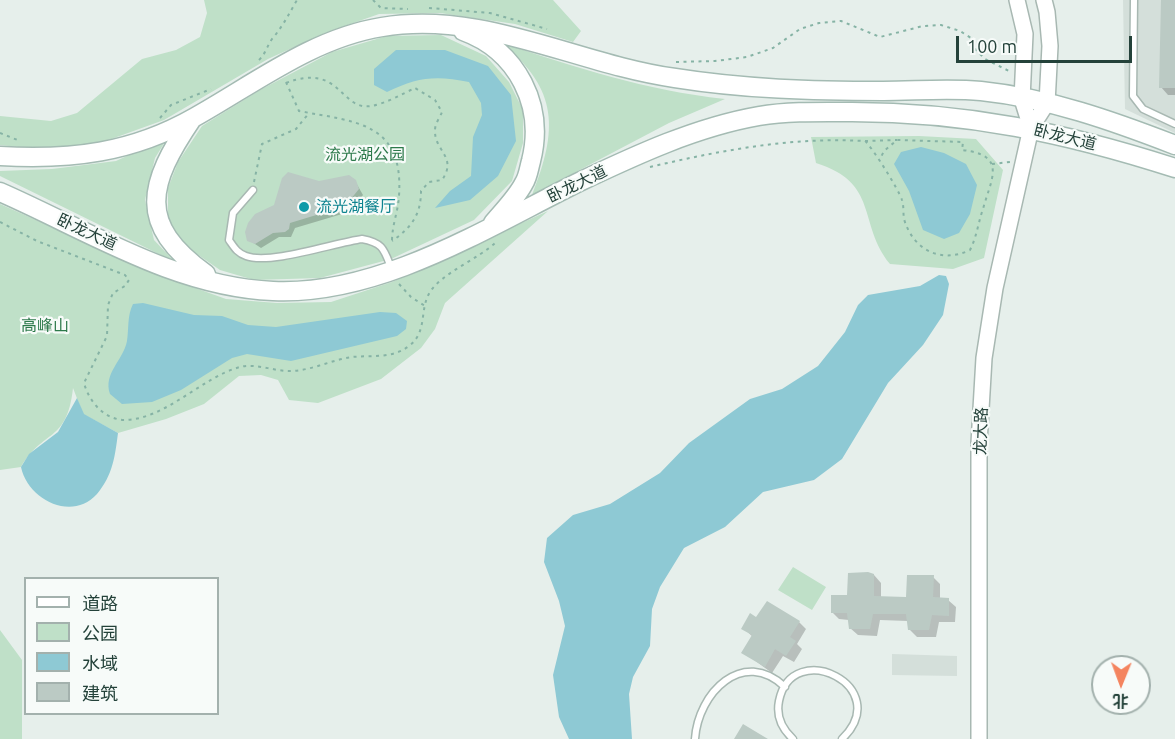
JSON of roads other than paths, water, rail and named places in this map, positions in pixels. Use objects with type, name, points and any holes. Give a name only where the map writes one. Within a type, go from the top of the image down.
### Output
[{"type":"main road","name":"卧龙大道","points":[[0,156],[50,159],[114,151],[192,119],[283,75],[327,44],[381,27],[443,24],[502,32],[605,64],[682,79],[771,90],[982,91],[1083,111],[1175,146]]},
{"type":"main road","points":[[443,24],[473,35],[496,50],[522,79],[535,111],[535,146],[525,183],[490,227]]},
{"type":"main road","name":"卧龙大道","points":[[0,192],[158,265],[218,284],[272,291],[326,289],[392,271],[660,146],[759,116],[804,112],[890,113],[973,118],[1031,128],[1175,168]]},
{"type":"main road","points":[[192,119],[167,155],[158,179],[156,204],[163,234],[182,257],[218,284]]},
{"type":"street","points":[[1017,0],[1025,34],[1022,99],[1031,128]]},
{"type":"street","points":[[1031,128],[1047,103],[1050,46],[1044,0]]},
{"type":"street","name":"龙大路","points":[[979,739],[980,443],[984,358],[995,288],[1031,128]]},
{"type":"lane","points":[[1134,0],[1133,96],[1143,110],[1175,124]]},
{"type":"lane","points":[[253,190],[233,213],[229,240],[236,251],[247,257],[267,258],[362,239],[376,242],[384,250],[392,271]]},
{"type":"lane","points":[[793,739],[785,731],[779,716],[779,700],[785,687],[799,675],[814,670],[831,672],[844,681],[854,694],[857,710],[853,726],[842,739]]},
{"type":"lane","points":[[695,739],[697,722],[703,706],[722,683],[741,674],[757,673],[772,677],[785,687]]},
{"type":"water","points":[[396,50],[445,50],[488,66],[511,95],[516,141],[498,176],[470,200],[435,208],[450,191],[471,176],[473,137],[482,115],[481,103],[469,82],[436,78],[417,80],[387,92],[374,85],[374,69]]},
{"type":"water","points":[[921,147],[944,153],[966,164],[977,185],[970,214],[959,233],[944,239],[923,230],[909,191],[894,164],[901,152]]},
{"type":"water","points":[[939,275],[946,276],[949,284],[943,315],[923,345],[888,383],[842,459],[814,480],[763,492],[725,527],[684,548],[660,587],[652,609],[650,646],[633,677],[629,694],[632,739],[569,739],[559,717],[553,675],[565,626],[559,601],[544,562],[547,538],[573,515],[610,504],[660,473],[689,443],[750,399],[782,389],[818,366],[845,332],[858,305],[868,295],[920,286]]},
{"type":"water","points":[[143,303],[194,315],[222,316],[248,325],[276,327],[380,312],[396,313],[407,321],[406,329],[397,336],[291,361],[247,354],[232,358],[181,390],[152,402],[122,404],[110,394],[109,380],[125,348],[133,304]]},
{"type":"water","points":[[77,398],[84,414],[118,433],[116,450],[107,480],[97,494],[87,502],[76,506],[64,506],[52,503],[32,489],[21,467],[29,454],[58,432]]},
{"type":"place","name":"流光湖餐厅","points":[[304,207]]},
{"type":"park label","name":"流光湖公园","points":[[365,155]]},
{"type":"park label","name":"高峰山","points":[[45,326]]}]
